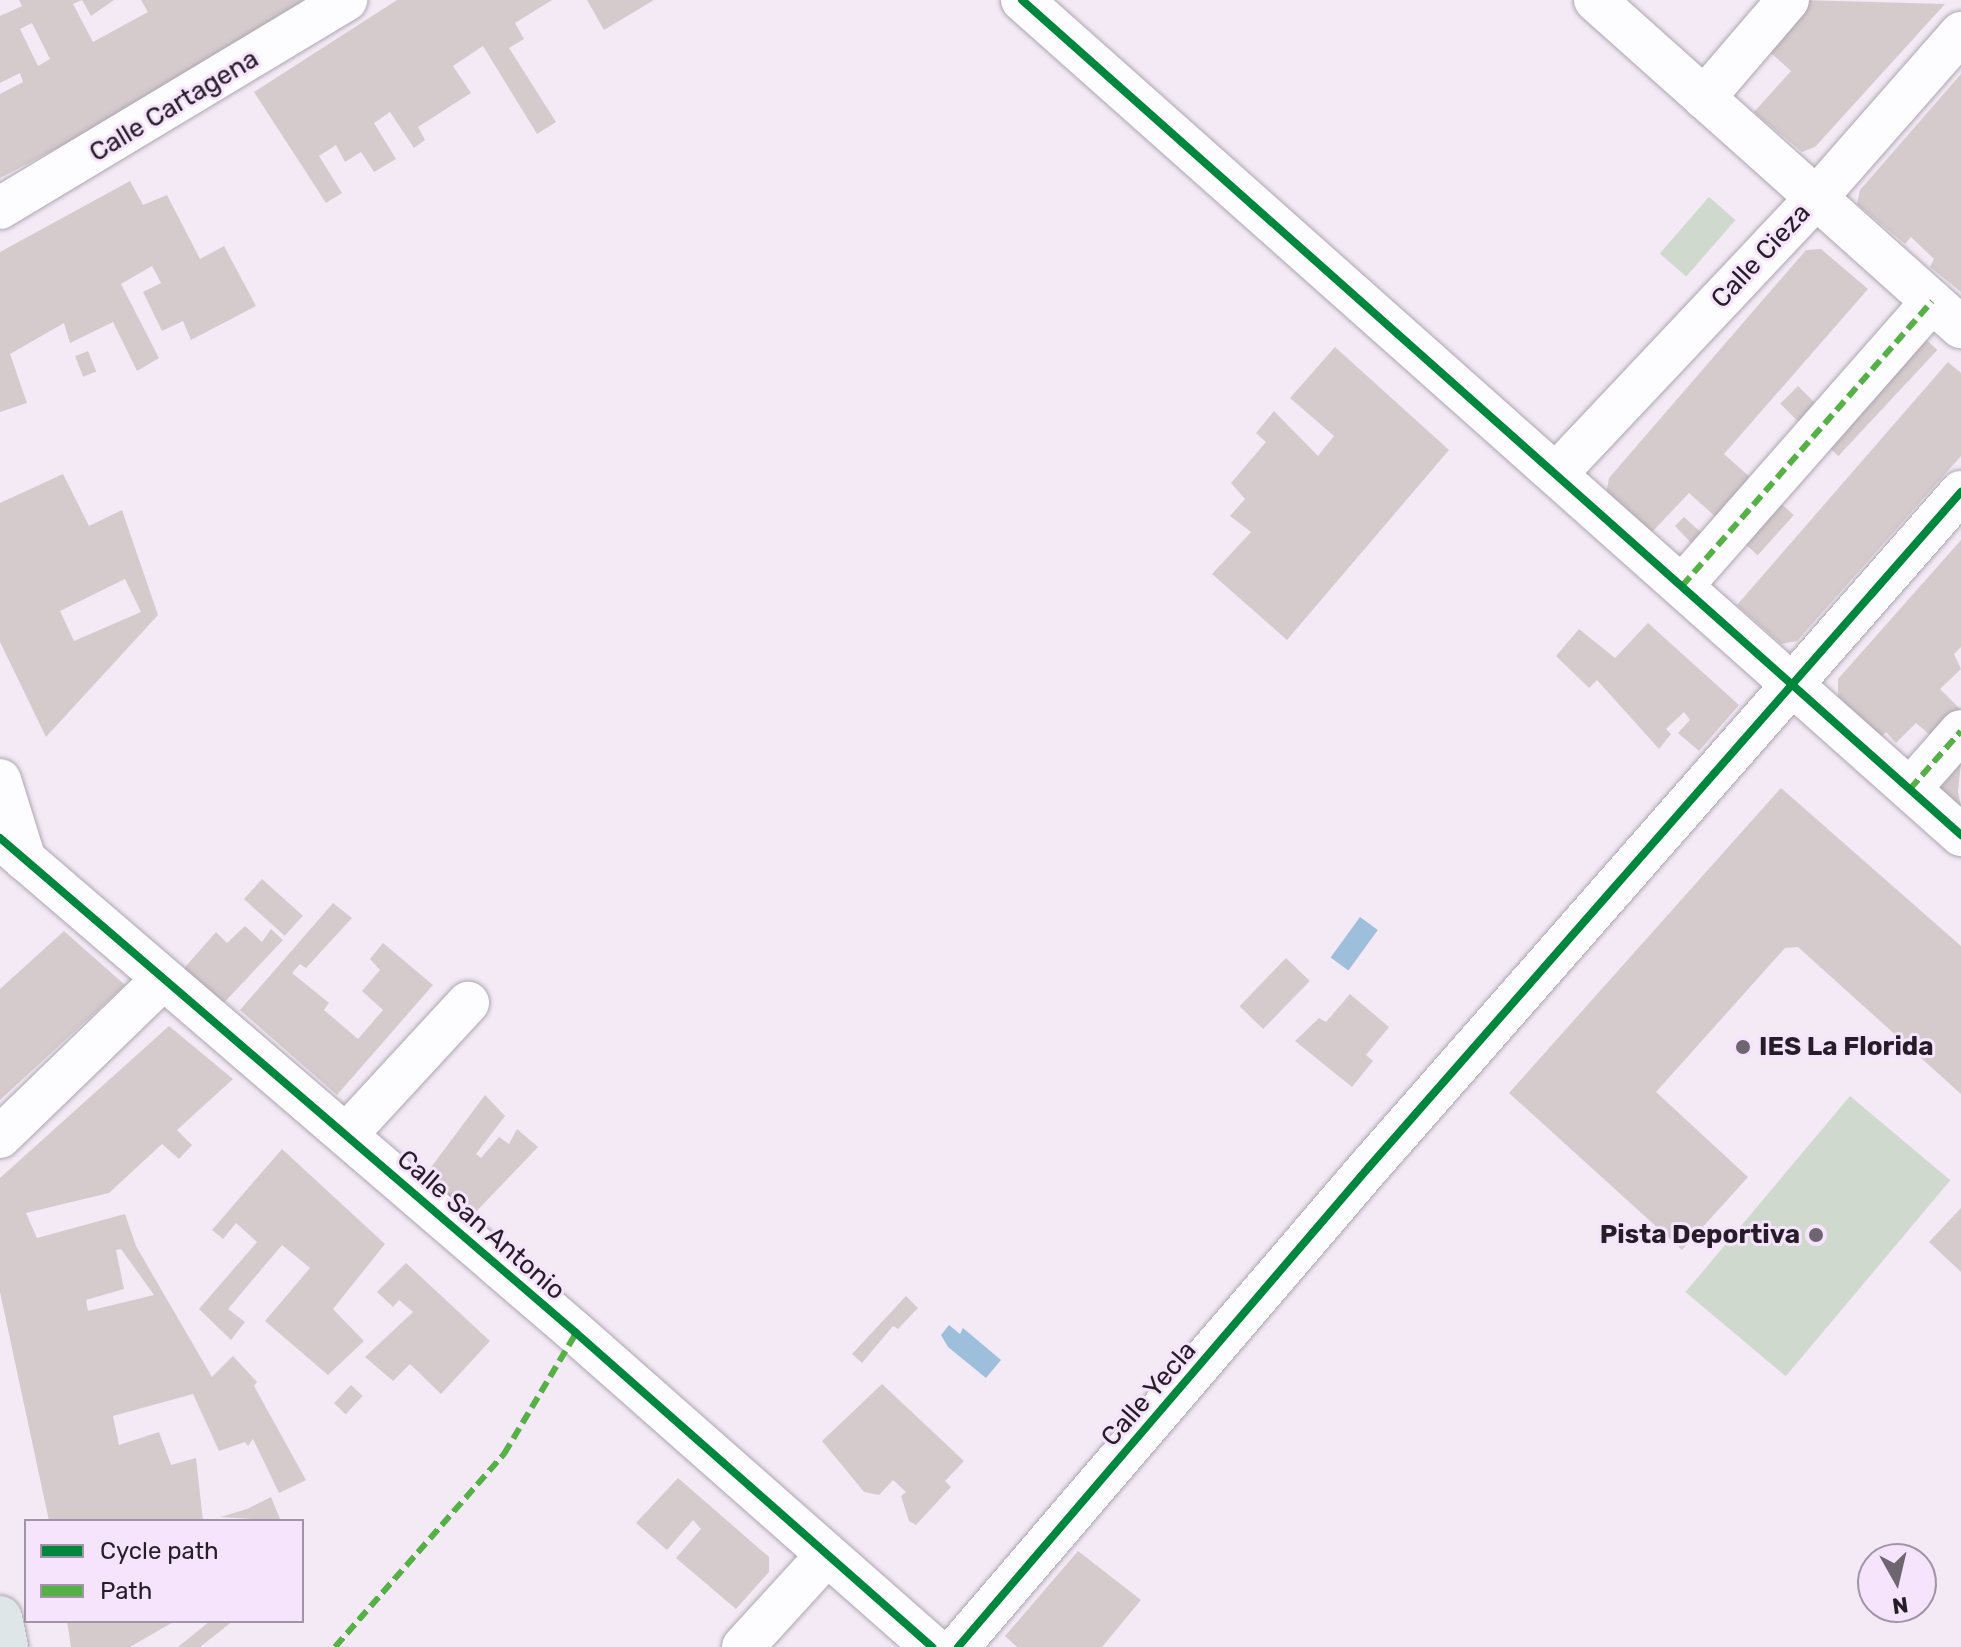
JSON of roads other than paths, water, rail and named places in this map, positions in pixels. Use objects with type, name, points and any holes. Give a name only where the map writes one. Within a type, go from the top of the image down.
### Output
[{"type":"main road","points":[[0,1618],[6,1647]]},
{"type":"street","name":"Calle Cartagena","points":[[0,208],[346,0]]},
{"type":"street","points":[[1022,0],[1961,835]]},
{"type":"street","points":[[1595,0],[1946,314],[1682,586]]},
{"type":"street","points":[[1704,98],[1788,0]]},
{"type":"street","name":"Calle Cieza","points":[[1556,474],[1816,198],[1961,33]]},
{"type":"street","name":"Calle Yecla","points":[[958,1647],[1369,1167],[1961,492]]},
{"type":"street","points":[[1910,789],[1961,731]]},
{"type":"street","points":[[0,780],[12,849]]},
{"type":"street","name":"Calle San Antonio","points":[[12,849],[346,1135],[932,1647]]},
{"type":"street","points":[[0,1137],[163,979]]},
{"type":"street","points":[[346,1135],[468,1003]]},
{"type":"street","points":[[743,1647],[827,1555]]},
{"type":"water","points":[[1360,917],[1378,930],[1348,970],[1331,957]]},
{"type":"water","points":[[949,1325],[960,1334],[963,1328],[1001,1360],[986,1378],[948,1347],[941,1335]]},
{"type":"place","name":"IES La Florida","points":[[1743,1047]]},
{"type":"place","name":"Pista Deportiva","points":[[1816,1235]]}]
